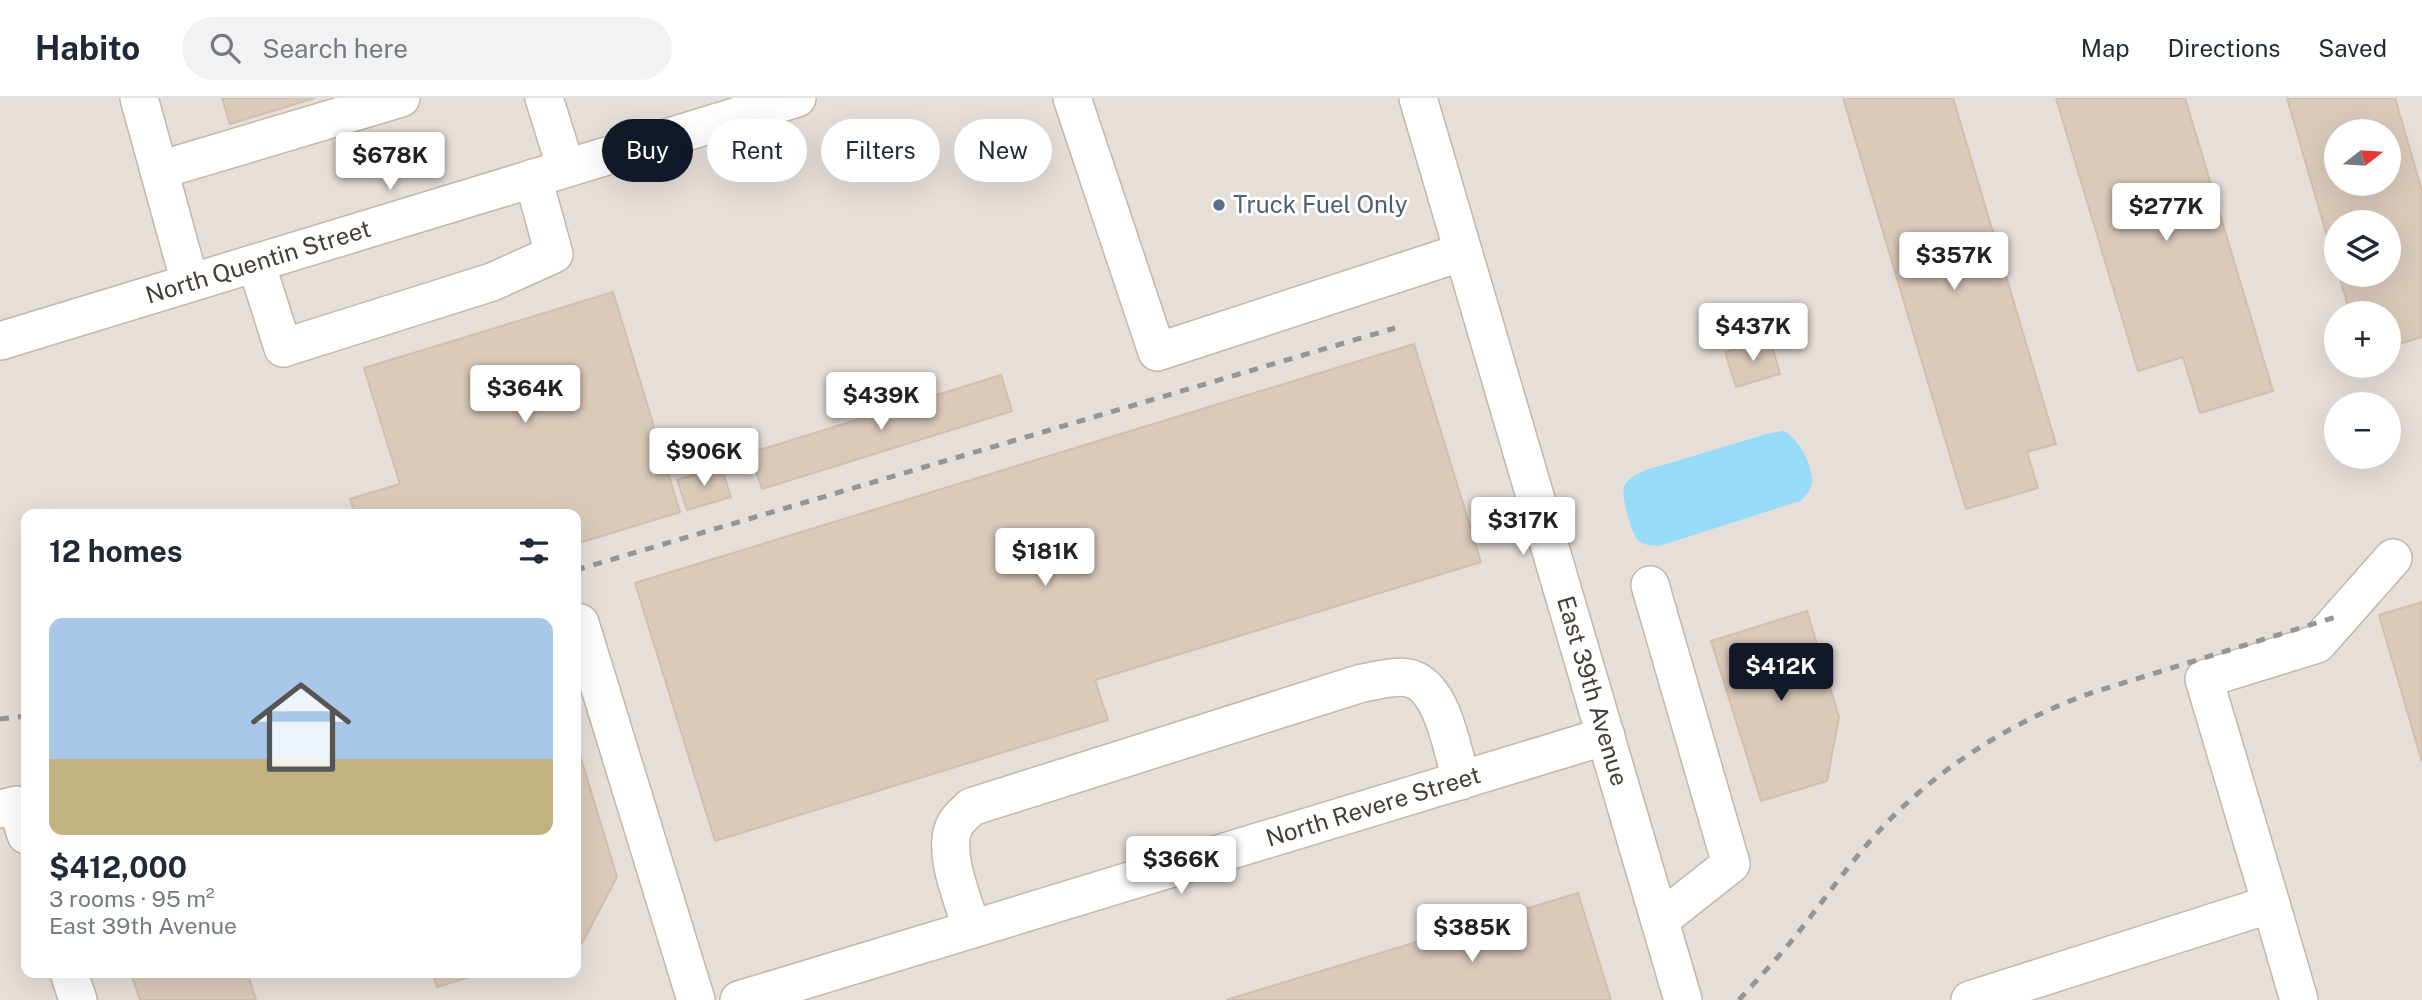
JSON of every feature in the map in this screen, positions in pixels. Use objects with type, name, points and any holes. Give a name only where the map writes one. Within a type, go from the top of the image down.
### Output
[{"type":"street","points":[[139,98],[190,283]]},
{"type":"street","points":[[160,170],[401,98]]},
{"type":"street","points":[[256,263],[283,348],[492,282],[554,254],[544,98]]},
{"type":"street","name":"North Quentin Street","points":[[0,341],[797,98]]},
{"type":"street","points":[[1072,98],[1157,352],[1463,252]]},
{"type":"street","name":"East 39th Avenue","points":[[1418,98],[1683,1000]]},
{"type":"street","points":[[2299,1000],[2204,679],[2316,644],[2393,558]]},
{"type":"street","points":[[1650,585],[1731,864],[1660,920]]},
{"type":"street","points":[[581,626],[696,1000]]},
{"type":"street","points":[[972,929],[955,875],[950,846],[955,824],[971,807],[1362,682],[1412,679],[1429,690],[1437,703],[1461,781]]},
{"type":"street","name":"North Revere Street","points":[[739,1000],[1606,736]]},
{"type":"street","points":[[0,809],[17,805],[21,818]]},
{"type":"street","points":[[1970,1000],[2271,904]]},
{"type":"street","points":[[71,978],[78,1000]]},
{"type":"shaded area","points":[[0,98],[2422,98],[2422,1000],[0,1000]]},
{"type":"water","points":[[1784,431],[1799,446],[1811,474],[1811,487],[1800,501],[1659,546],[1645,544],[1635,536],[1624,498],[1624,487],[1630,479],[1646,470]]},
{"type":"building","points":[[222,98],[315,98],[230,124]]},
{"type":"building","points":[[1843,98],[1953,98],[2056,444],[2027,452],[2038,488],[1966,509]]},
{"type":"building","points":[[2056,98],[2185,98],[2273,391],[2200,413],[2183,357],[2138,371]]},
{"type":"building","points":[[2287,98],[2395,98],[2422,191],[2422,337],[2401,343],[2401,301],[2347,301],[2342,287],[2401,287],[2401,210],[2324,210],[2324,226]]},
{"type":"building","points":[[613,292],[680,512],[581,542],[581,509],[353,509],[350,499],[400,484],[364,368]]},
{"type":"building","points":[[1770,339],[1780,374],[1736,387],[1725,352]]},
{"type":"building","points":[[1414,344],[1481,562],[1095,680],[1108,720],[715,841],[635,583]]},
{"type":"building","points":[[1001,375],[1012,411],[762,489],[750,453]]},
{"type":"building","points":[[721,466],[731,497],[687,510],[677,480]]},
{"type":"building","points":[[2422,602],[2422,762],[2379,615]]},
{"type":"building","points":[[1807,611],[1839,717],[1827,781],[1761,801],[1711,641]]},
{"type":"building","points":[[581,758],[617,877],[581,943]]},
{"type":"building","points":[[1578,893],[1611,1000],[1226,1000]]},
{"type":"building","points":[[133,978],[249,978],[256,1000],[140,1000]]},
{"type":"building","points":[[434,978],[467,978],[437,987]]},
{"type":"railway","points":[[581,569],[1395,328]]},
{"type":"railway","points":[[1739,1000],[1789,944],[1860,853],[1893,816],[1944,772],[2000,735],[2091,693],[2342,615]]},
{"type":"railway","points":[[0,719],[21,717]]},
{"type":"place","name":"Truck Fuel Only","points":[[1219,205]]}]
